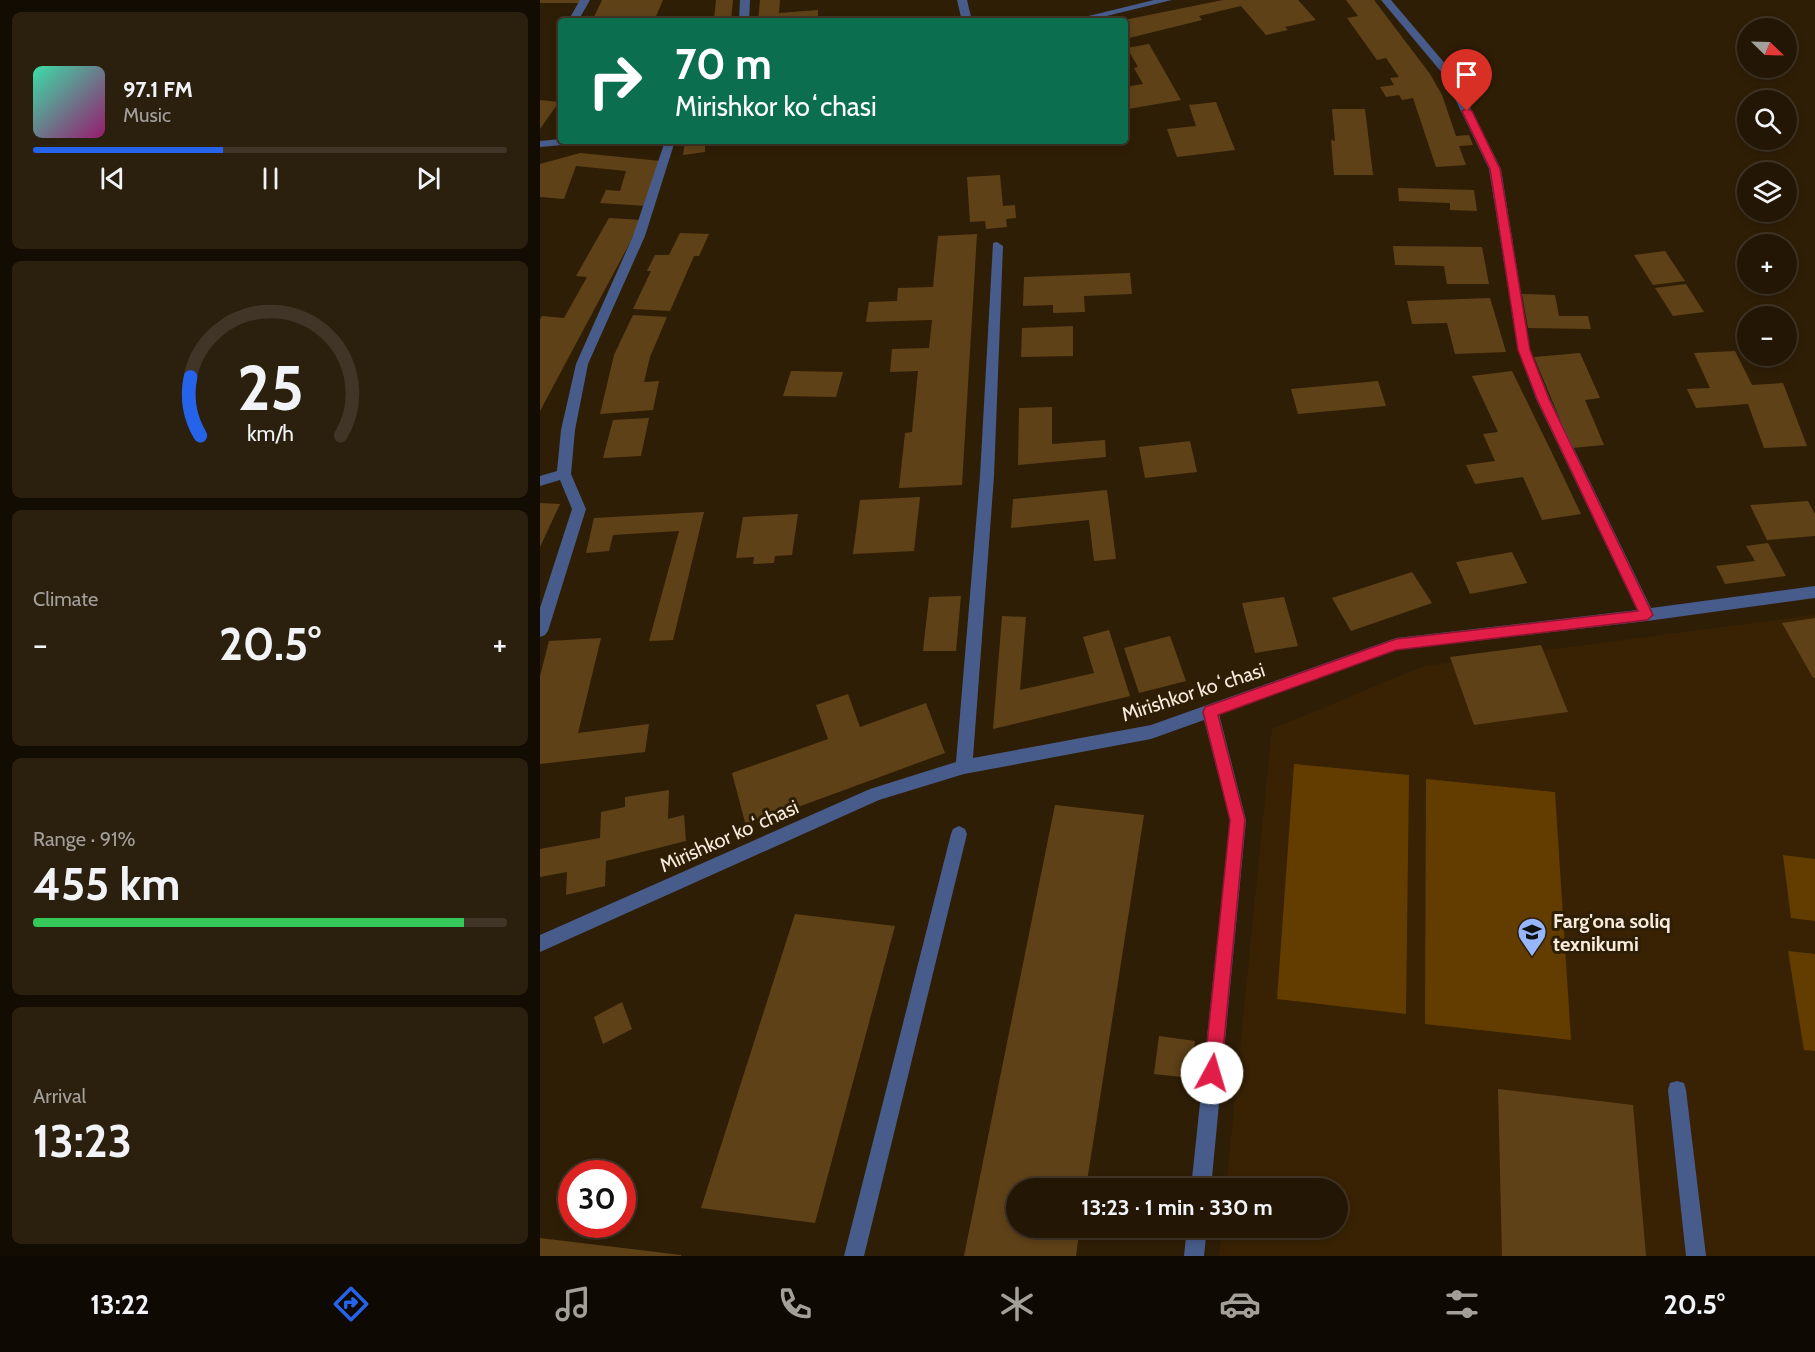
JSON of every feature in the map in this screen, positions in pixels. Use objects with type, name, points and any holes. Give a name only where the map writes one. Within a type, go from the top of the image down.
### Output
[{"type":"street","points":[[575,18],[585,0]]},
{"type":"street","points":[[744,18],[745,0]]},
{"type":"street","points":[[962,0],[966,18]]},
{"type":"street","points":[[1086,18],[1167,0]]},
{"type":"street","points":[[1386,0],[1448,72],[1495,169],[1524,350],[1543,399],[1647,615]]},
{"type":"street","points":[[540,144],[558,142]]},
{"type":"street","points":[[540,631],[579,509],[564,474],[568,430],[582,364],[639,236],[669,144]]},
{"type":"street","points":[[964,767],[987,476],[997,246]]},
{"type":"street","points":[[540,481],[564,474]]},
{"type":"street","name":"Mirishkor koʻchasi","points":[[540,944],[876,794],[964,767],[1151,732],[1396,644],[1647,615],[1815,592]]},
{"type":"street","points":[[1202,1178],[1238,820],[1210,712]]},
{"type":"street","points":[[854,1256],[958,834]]},
{"type":"street","points":[[1677,1090],[1696,1256]]},
{"type":"street","points":[[1194,1256],[1196,1238]]},
{"type":"shaded area","name":"Farg'ona soliq texnikumi","points":[[1815,615],[1815,1256],[1219,1256],[1221,1238],[1348,1238],[1348,1178],[1227,1178],[1272,729],[1424,666]]},
{"type":"shaded area","points":[[1294,764],[1409,775],[1406,1014],[1277,999]]},
{"type":"shaded area","points":[[1426,779],[1555,792],[1571,1040],[1425,1024]]},
{"type":"shaded area","points":[[1783,855],[1815,859],[1815,921],[1791,918]]},
{"type":"shaded area","points":[[1788,951],[1815,954],[1815,1051],[1804,1050]]},
{"type":"building","points":[[540,0],[581,0],[579,3],[540,3]]},
{"type":"building","points":[[602,0],[663,0],[655,18],[593,18]]},
{"type":"building","points":[[716,0],[733,0],[731,18],[714,18]]},
{"type":"building","points":[[760,0],[780,0],[779,13],[818,10],[818,18],[758,18]]},
{"type":"building","points":[[1223,0],[1298,0],[1316,20],[1285,27],[1288,30],[1266,35],[1241,6],[1199,16],[1202,20],[1128,38],[1128,19]]},
{"type":"building","points":[[1346,0],[1374,0],[1430,74],[1442,95],[1456,136],[1469,135],[1473,145],[1459,146],[1466,165],[1436,167],[1413,98],[1402,100],[1399,95],[1386,97],[1380,87],[1394,85],[1390,78],[1399,77],[1386,58],[1377,60],[1347,18],[1358,16]]},
{"type":"building","points":[[1149,44],[1181,100],[1128,109],[1128,86],[1143,84],[1134,68],[1138,67],[1128,48]]},
{"type":"building","points":[[540,100],[558,102],[558,103],[540,129]]},
{"type":"building","points":[[1216,102],[1235,150],[1177,157],[1167,129],[1196,126],[1189,105]]},
{"type":"building","points":[[1332,109],[1365,109],[1373,175],[1334,175],[1331,140],[1335,141]]},
{"type":"building","points":[[685,144],[709,144],[705,145],[705,152],[683,155]]},
{"type":"building","points":[[580,153],[661,161],[647,206],[600,203],[606,190],[620,191],[626,171],[576,166],[564,199],[540,197],[540,164]]},
{"type":"building","points":[[1000,175],[1003,206],[1015,205],[1016,218],[1006,219],[1007,227],[986,229],[985,221],[970,222],[967,177]]},
{"type":"building","points":[[1398,188],[1474,190],[1477,211],[1450,210],[1450,203],[1399,201]]},
{"type":"building","points":[[609,218],[642,220],[540,411],[540,319],[542,316],[564,318],[587,277],[576,276]]},
{"type":"building","points":[[680,233],[709,234],[699,256],[694,256],[670,311],[633,309],[651,271],[647,271],[655,255],[669,255]]},
{"type":"building","points":[[977,234],[962,485],[899,488],[905,433],[912,432],[918,371],[890,372],[892,349],[929,348],[932,320],[866,322],[869,302],[897,301],[898,288],[933,287],[938,236]]},
{"type":"building","points":[[1393,246],[1482,247],[1489,284],[1447,284],[1444,266],[1395,265]]},
{"type":"building","points":[[1665,251],[1685,281],[1653,285],[1634,255]]},
{"type":"building","points":[[1130,273],[1132,294],[1084,296],[1085,312],[1053,313],[1053,305],[1023,306],[1024,277]]},
{"type":"building","points":[[1686,284],[1704,312],[1673,316],[1655,288]]},
{"type":"building","points":[[1522,294],[1555,295],[1559,316],[1588,316],[1591,329],[1528,328]]},
{"type":"building","points":[[1490,298],[1506,352],[1455,354],[1447,323],[1412,324],[1407,301]]},
{"type":"building","points":[[633,315],[667,317],[650,357],[644,382],[659,381],[653,410],[600,414],[614,355]]},
{"type":"building","points":[[1073,326],[1073,356],[1021,357],[1022,328]]},
{"type":"building","points":[[1735,351],[1737,366],[1742,366],[1752,385],[1783,383],[1807,446],[1764,448],[1748,404],[1696,408],[1687,389],[1710,388],[1694,353]]},
{"type":"building","points":[[1580,353],[1600,398],[1585,400],[1604,445],[1572,448],[1534,357]]},
{"type":"building","points":[[791,371],[843,372],[836,397],[783,396]]},
{"type":"building","points":[[1512,371],[1581,514],[1542,520],[1523,477],[1475,484],[1466,465],[1495,461],[1483,434],[1498,432],[1472,376]]},
{"type":"building","points":[[1378,381],[1386,406],[1298,414],[1291,389]]},
{"type":"building","points":[[1052,407],[1052,444],[1105,440],[1106,457],[1018,465],[1019,408]]},
{"type":"building","points":[[649,418],[641,456],[603,458],[613,420]]},
{"type":"building","points":[[1190,441],[1197,472],[1145,478],[1139,447]]},
{"type":"building","points":[[1107,490],[1116,559],[1094,561],[1089,520],[1011,528],[1013,499]]},
{"type":"building","points":[[920,497],[914,551],[853,554],[860,500]]},
{"type":"building","points":[[1808,501],[1815,514],[1815,536],[1767,540],[1750,505]]},
{"type":"building","points":[[540,503],[560,504],[540,547]]},
{"type":"building","points":[[704,512],[673,640],[649,641],[679,531],[613,535],[609,551],[586,553],[594,518]]},
{"type":"building","points":[[798,514],[792,555],[775,556],[774,563],[753,564],[754,557],[736,558],[743,517]]},
{"type":"building","points":[[1768,543],[1786,576],[1725,584],[1716,566],[1755,561],[1746,546]]},
{"type":"building","points":[[1512,552],[1527,583],[1470,594],[1456,562]]},
{"type":"building","points":[[1412,572],[1432,603],[1351,631],[1332,598]]},
{"type":"building","points":[[961,596],[956,651],[923,651],[929,597]]},
{"type":"building","points":[[1284,597],[1298,646],[1255,653],[1242,603]]},
{"type":"building","points":[[1002,616],[1026,617],[1020,690],[1094,673],[1083,637],[1109,630],[1130,696],[993,729]]},
{"type":"building","points":[[1815,618],[1815,677],[1813,678],[1782,623]]},
{"type":"building","points":[[1170,636],[1186,681],[1139,693],[1124,648]]},
{"type":"building","points":[[601,638],[578,733],[649,724],[645,752],[540,764],[540,676],[549,641]]},
{"type":"building","points":[[1541,645],[1568,712],[1474,725],[1450,657]]},
{"type":"building","points":[[848,694],[860,727],[926,703],[945,753],[746,826],[732,773],[828,739],[816,705]]},
{"type":"building","points":[[669,790],[668,819],[684,815],[686,841],[606,861],[605,886],[566,895],[567,872],[540,877],[540,849],[600,838],[601,812],[625,807],[625,797]]},
{"type":"building","points":[[1055,805],[1144,815],[1088,1178],[1006,1178],[1006,1238],[1078,1238],[1076,1256],[964,1256]]},
{"type":"building","points":[[795,914],[895,926],[815,1223],[701,1208]]},
{"type":"building","points":[[622,1002],[632,1029],[603,1044],[594,1017]]},
{"type":"building","points":[[1159,1036],[1195,1041],[1191,1078],[1154,1074]]},
{"type":"building","points":[[1498,1089],[1633,1105],[1646,1256],[1502,1256]]},
{"type":"building","points":[[540,1238],[681,1255],[681,1256],[540,1256]]},
{"type":"place","name":"Farg'ona soliq texnikumi","points":[[1532,958]]},
{"type":"route","points":[[1212,1073],[1238,820],[1210,712],[1396,644],[1647,615],[1543,399],[1524,350],[1495,169],[1467,111]]}]
